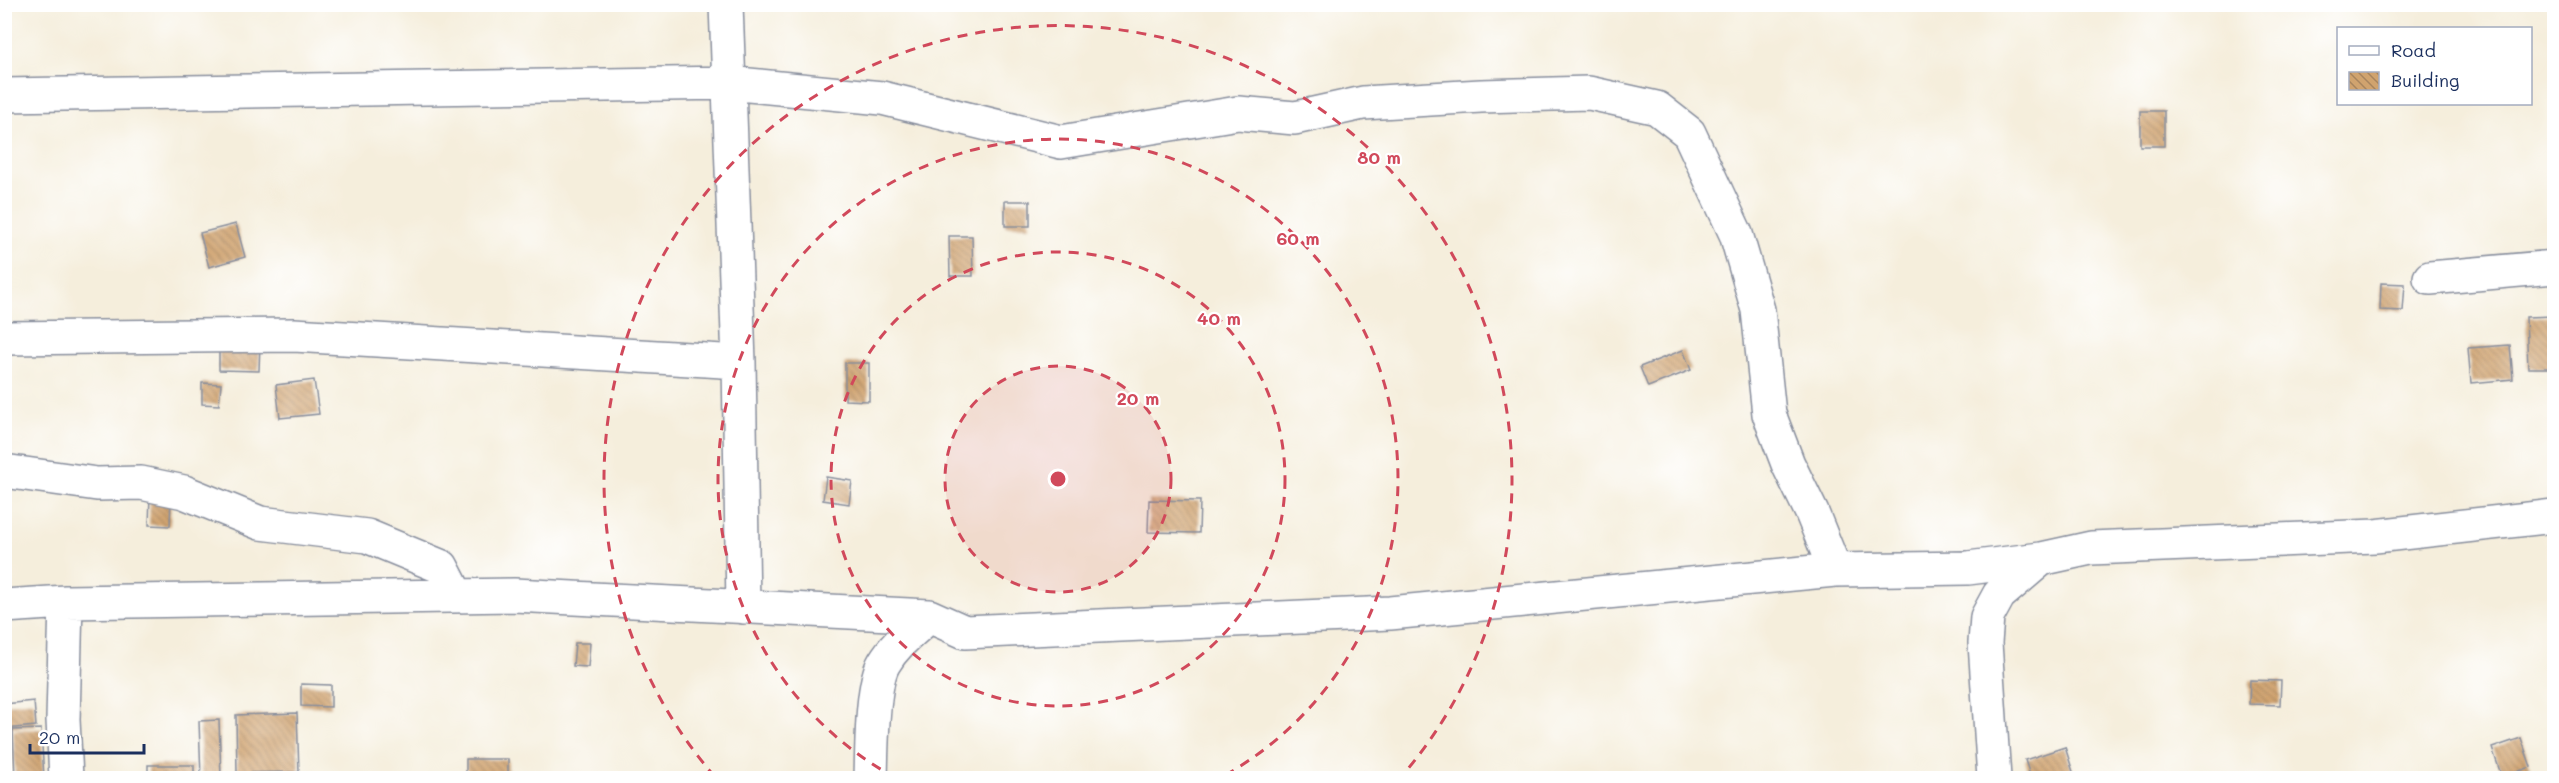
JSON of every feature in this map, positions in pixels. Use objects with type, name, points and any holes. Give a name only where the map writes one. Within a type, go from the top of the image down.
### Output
[{"type":"street","points":[[726,4],[739,362],[743,607]]},
{"type":"street","points":[[4,95],[728,83],[882,98],[1060,142],[1238,113],[1295,118],[1363,103],[1481,96],[1589,93],[1657,108],[1689,133],[1736,234],[1758,309],[1770,414],[1788,464],[1812,513],[1835,570]]},
{"type":"street","points":[[2430,278],[2554,267]]},
{"type":"street","points":[[4,338],[294,335],[739,362]]},
{"type":"street","points":[[4,471],[97,484],[141,483],[184,492],[260,523],[367,536],[442,567],[457,596]]},
{"type":"street","points":[[4,606],[66,602],[514,595],[929,616],[966,632],[1390,613],[1835,570],[1968,568],[2041,559],[2091,548],[2374,536],[2554,516]]},
{"type":"street","points":[[1994,778],[1985,642],[1987,617],[1999,595],[2041,559]]},
{"type":"street","points":[[66,602],[63,720],[66,778]]},
{"type":"street","points":[[871,778],[875,697],[882,666],[894,648],[929,616]]},
{"type":"building","points":[[2140,111],[2164,111],[2164,146],[2140,146]]},
{"type":"building","points":[[1005,201],[1030,201],[1030,226],[1005,226]]},
{"type":"building","points":[[236,224],[245,257],[209,267],[200,233]]},
{"type":"building","points":[[949,236],[972,236],[973,276],[950,276]]},
{"type":"building","points":[[2381,283],[2405,284],[2403,311],[2380,310]]},
{"type":"building","points":[[2554,316],[2554,368],[2528,368],[2526,317]]},
{"type":"building","points":[[219,341],[260,342],[259,371],[219,370]]},
{"type":"building","points":[[2510,345],[2513,379],[2471,383],[2468,348]]},
{"type":"building","points":[[1683,350],[1691,370],[1648,387],[1640,367]]},
{"type":"building","points":[[845,363],[869,363],[869,401],[845,400]]},
{"type":"building","points":[[314,380],[319,414],[280,418],[276,385]]},
{"type":"building","points":[[202,383],[221,384],[219,405],[202,404]]},
{"type":"building","points":[[826,477],[852,481],[849,504],[823,500]]},
{"type":"building","points":[[150,494],[171,495],[170,526],[149,525]]},
{"type":"building","points":[[1149,500],[1200,501],[1199,533],[1148,532]]},
{"type":"building","points":[[575,643],[590,643],[588,667],[573,666]]},
{"type":"building","points":[[2250,680],[2281,681],[2280,705],[2249,704]]},
{"type":"building","points":[[301,684],[331,685],[331,707],[301,706]]},
{"type":"building","points":[[34,701],[36,726],[4,729],[4,704]]},
{"type":"building","points":[[297,713],[299,772],[237,773],[236,715]]},
{"type":"building","points":[[219,720],[221,777],[201,778],[199,721]]},
{"type":"building","points":[[41,729],[44,778],[15,778],[13,730]]},
{"type":"building","points":[[2521,738],[2531,767],[2502,777],[2492,748]]},
{"type":"building","points":[[2065,747],[2075,778],[2031,778],[2025,760]]},
{"type":"building","points":[[466,759],[508,759],[508,778],[466,778]]},
{"type":"building","points":[[148,765],[194,765],[194,778],[148,778]]}]
